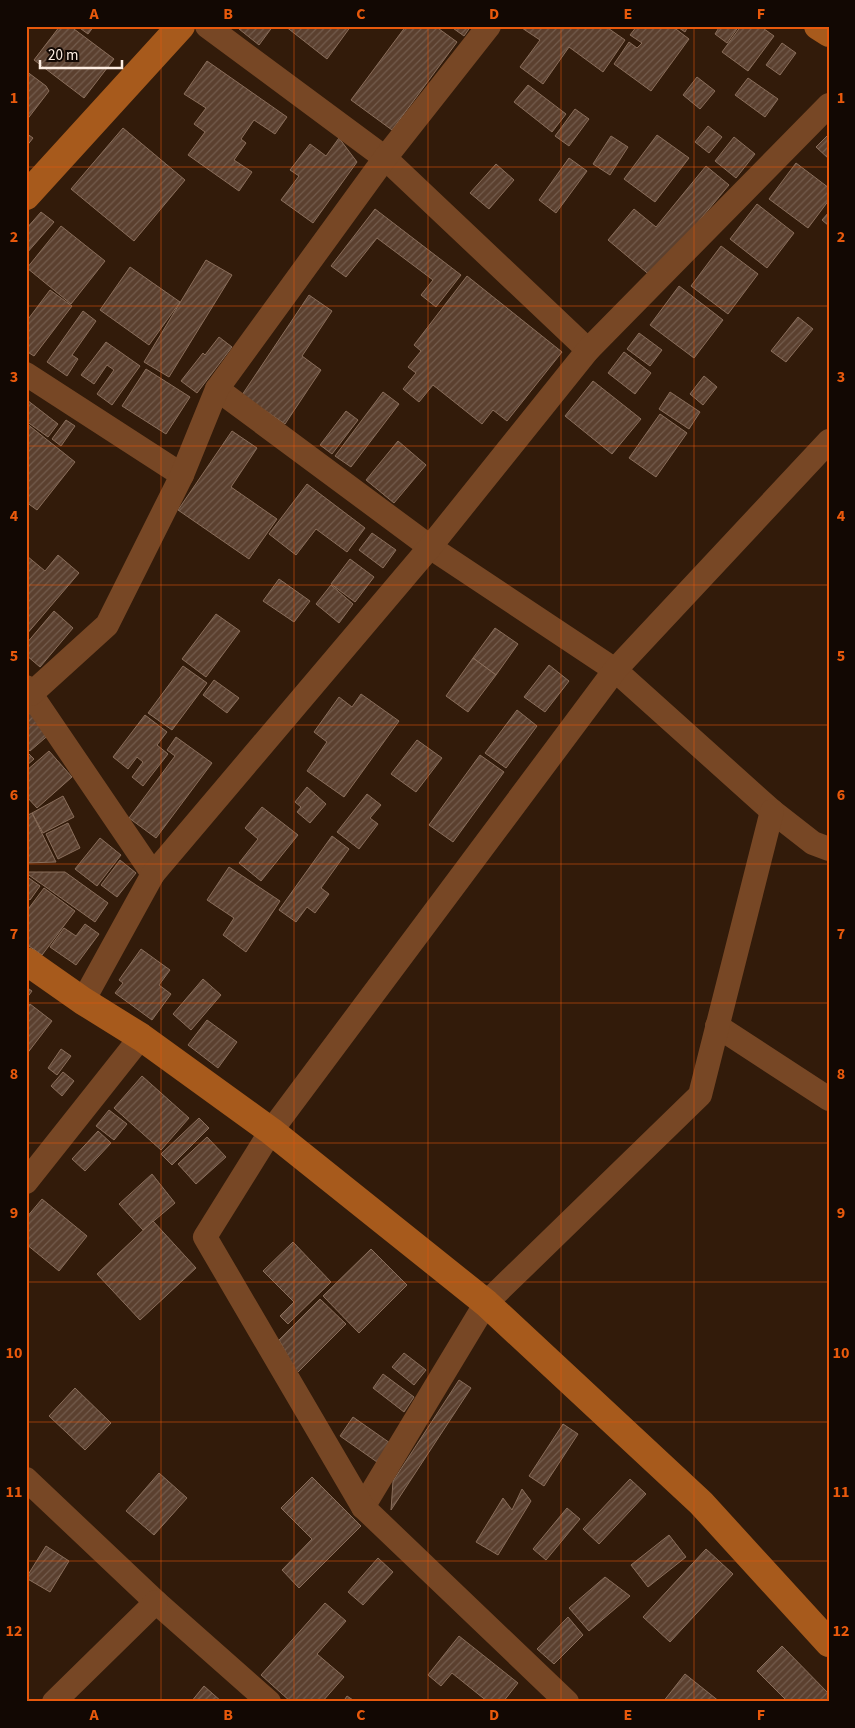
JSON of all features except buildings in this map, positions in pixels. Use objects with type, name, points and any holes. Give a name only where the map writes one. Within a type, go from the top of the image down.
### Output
[{"type":"street","points":[[26,196],[181,26]]},
{"type":"street","points":[[207,26],[385,158],[588,350]]},
{"type":"street","points":[[153,874],[28,691],[107,625],[182,474],[217,390],[385,158],[489,26]]},
{"type":"street","points":[[818,26],[829,33]]},
{"type":"street","points":[[83,1001],[153,874],[430,547],[588,350],[829,104]]},
{"type":"street","points":[[26,374],[182,474]]},
{"type":"street","points":[[217,390],[430,547],[615,670],[772,811],[813,843],[829,849]]},
{"type":"street","points":[[567,1702],[362,1507],[205,1237],[271,1131],[615,670],[829,441]]},
{"type":"street","points":[[362,1507],[486,1303],[700,1095],[772,811]]},
{"type":"street","points":[[26,961],[83,1001],[141,1037],[271,1131],[486,1303],[701,1503],[829,1643]]},
{"type":"street","points":[[718,1026],[829,1099]]},
{"type":"street","points":[[26,1182],[141,1037]]},
{"type":"street","points":[[26,1479],[156,1602],[269,1702]]},
{"type":"street","points":[[54,1702],[156,1602]]}]
